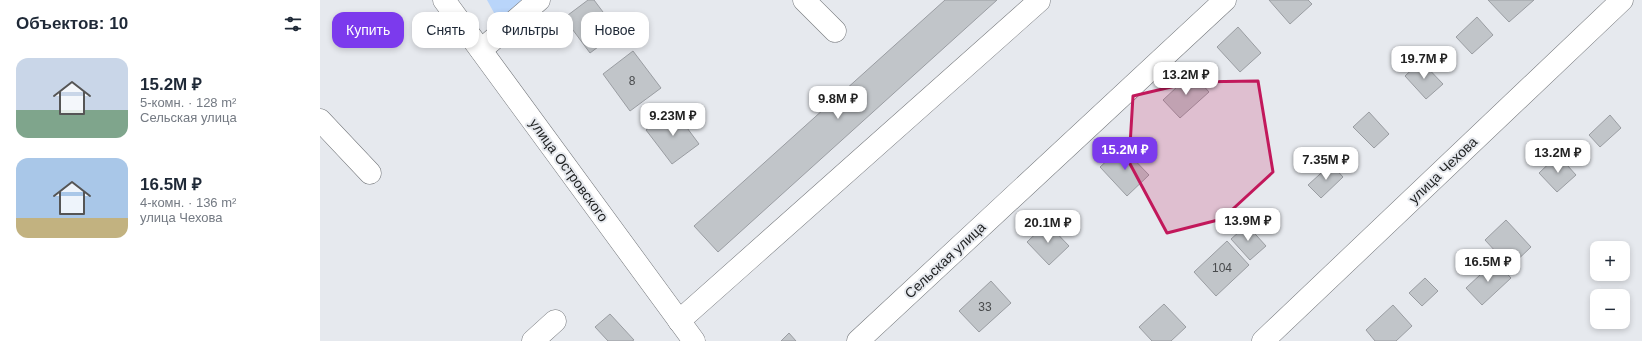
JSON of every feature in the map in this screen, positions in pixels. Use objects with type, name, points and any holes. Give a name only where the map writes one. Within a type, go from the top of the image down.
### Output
[{"type":"street","name":"улица Островского","points":[[444,0],[694,341]]},
{"type":"street","points":[[481,50],[539,0]]},
{"type":"street","points":[[804,0],[835,31]]},
{"type":"street","name":"улица Чехова","points":[[1263,341],[1622,0]]},
{"type":"street","points":[[679,320],[1039,1]]},
{"type":"street","name":"Сельская улица","points":[[858,341],[1221,2]]},
{"type":"street","points":[[320,120],[370,173]]},
{"type":"street","points":[[532,341],[555,321]]},
{"type":"highlighted area","points":[[1258,81],[1273,172],[1222,219],[1167,233],[1129,162],[1133,96],[1192,82]]},
{"type":"shaded area","points":[[487,0],[524,0],[510,12],[494,12]]},
{"type":"building","points":[[588,0],[594,0],[603,12],[581,12],[581,41],[573,30],[572,12]]},
{"type":"building","points":[[945,0],[997,0],[718,252],[694,226]]},
{"type":"building","points":[[1269,0],[1308,0],[1312,4],[1290,24]]},
{"type":"building","points":[[1488,0],[1534,0],[1509,22]]},
{"type":"building","points":[[1477,17],[1493,35],[1472,54],[1456,37]]},
{"type":"building","points":[[1238,27],[1261,53],[1240,72],[1217,47]]},
{"type":"building","points":[[586,48],[597,48],[590,53]]},
{"type":"building","points":[[633,51],[661,88],[630,111],[603,74]]},
{"type":"building","points":[[1421,61],[1443,84],[1426,99],[1405,76]]},
{"type":"building","points":[[1192,73],[1209,92],[1180,118],[1163,100]]},
{"type":"building","points":[[673,109],[699,144],[672,164],[646,130]]},
{"type":"building","points":[[1369,112],[1389,134],[1374,148],[1353,127]]},
{"type":"building","points":[[1610,115],[1621,128],[1600,147],[1589,135]]},
{"type":"building","points":[[1122,147],[1149,175],[1127,196],[1100,167]]},
{"type":"building","points":[[1558,155],[1576,175],[1557,192],[1539,173]]},
{"type":"building","points":[[1331,164],[1343,177],[1321,198],[1308,185]]},
{"type":"building","points":[[1506,220],[1531,247],[1510,267],[1485,240]]},
{"type":"building","points":[[1047,223],[1069,246],[1049,265],[1027,242]]},
{"type":"building","points":[[1247,225],[1266,246],[1250,260],[1231,239]]},
{"type":"building","points":[[1227,241],[1249,265],[1216,296],[1194,272]]},
{"type":"building","points":[[1495,261],[1511,278],[1482,305],[1466,288]]},
{"type":"building","points":[[1425,278],[1438,291],[1422,306],[1409,293]]},
{"type":"building","points":[[991,281],[1011,303],[979,332],[959,311]]},
{"type":"building","points":[[1164,304],[1186,327],[1171,341],[1152,341],[1139,327]]},
{"type":"building","points":[[1393,305],[1412,326],[1396,341],[1375,341],[1366,330]]},
{"type":"building","points":[[610,314],[634,340],[608,341],[595,327]]},
{"type":"building","points":[[789,333],[796,341],[781,341]]}]
